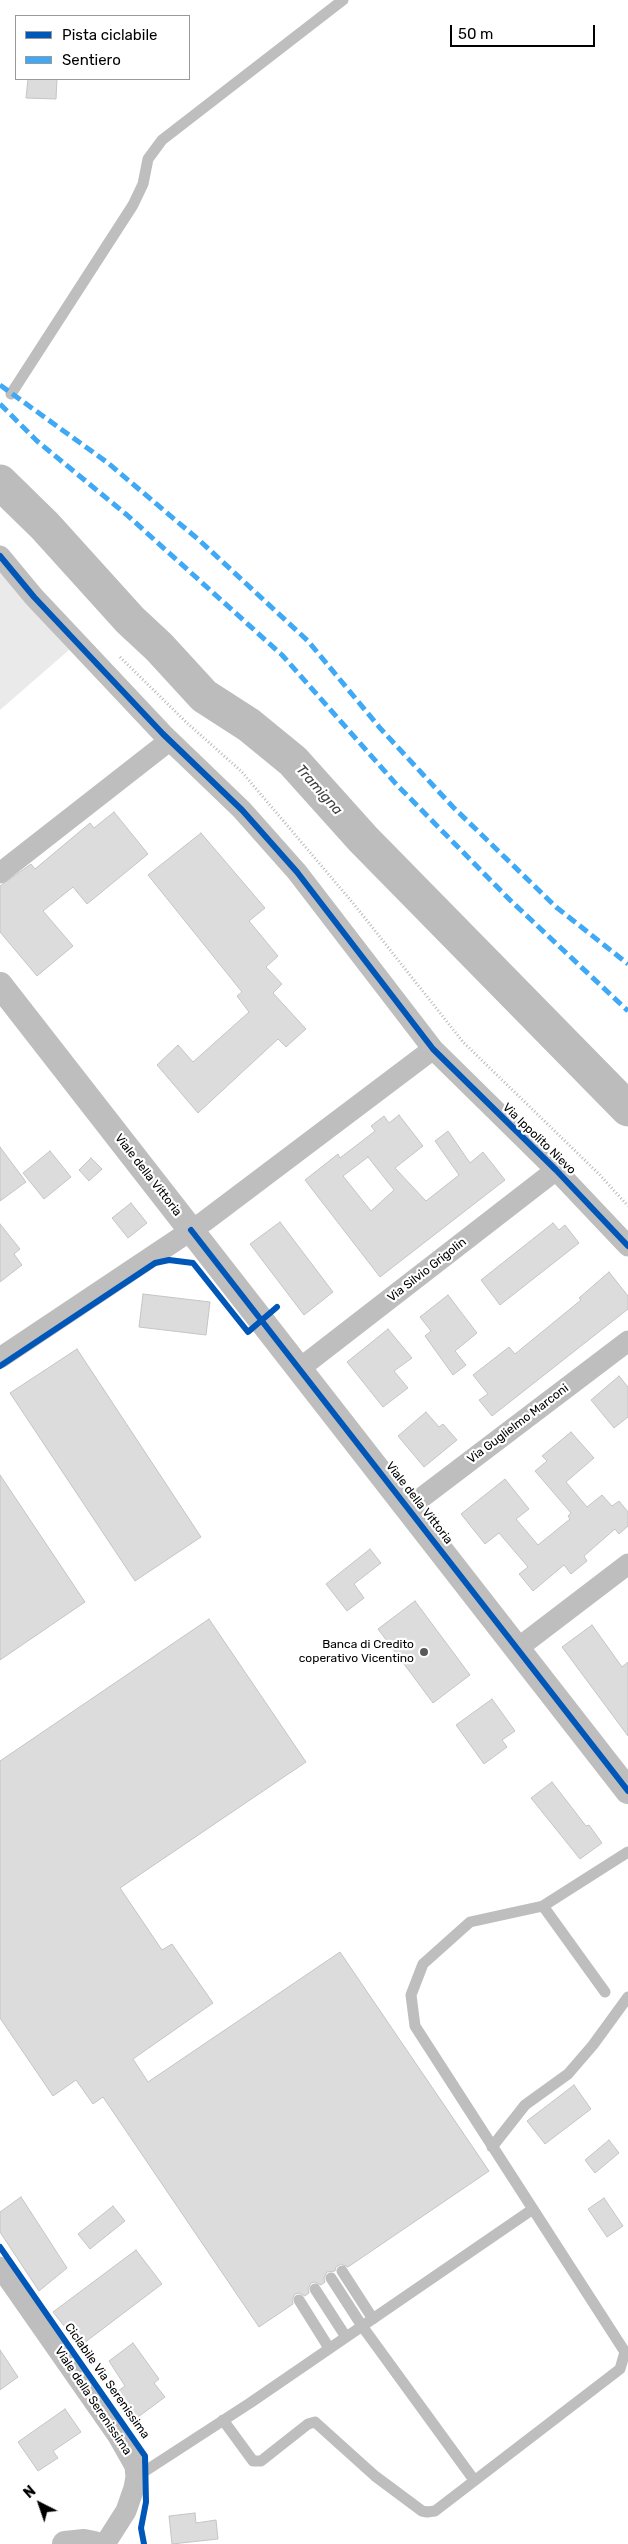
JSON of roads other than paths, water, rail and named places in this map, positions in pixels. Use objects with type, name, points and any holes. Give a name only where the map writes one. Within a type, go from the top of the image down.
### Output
[{"type":"street","name":"Via Ippolito Nievo","points":[[0,556],[34,597],[169,740],[242,810],[297,872],[433,1049],[556,1170],[628,1246]]},
{"type":"street","points":[[0,874],[169,740]]},
{"type":"street","name":"Viale della Vittoria","points":[[0,985],[628,1791]]},
{"type":"street","points":[[0,1358],[191,1230],[433,1049]]},
{"type":"street","name":"Via Silvio Grigolin","points":[[299,1369],[556,1170]]},
{"type":"street","name":"Via Guglielmo Marconi","points":[[408,1508],[628,1341]]},
{"type":"street","points":[[518,1648],[628,1564]]},
{"type":"street","name":"Viale della Serenissima","points":[[0,2267],[133,2465]]},
{"type":"street","points":[[105,2544],[126,2511],[133,2465]]},
{"type":"street","points":[[66,2544],[84,2542],[94,2544]]},
{"type":"lane","points":[[11,394],[133,205],[143,184],[148,159],[162,140],[343,0]]},
{"type":"lane","points":[[223,2420],[253,2461],[261,2461],[311,2422],[315,2422],[375,2476],[422,2511],[427,2512],[435,2510],[620,2369],[624,2361],[625,2352],[415,2026],[411,1995],[423,1964],[470,1922],[543,1906],[628,1852]]},
{"type":"lane","points":[[543,1906],[605,1992]]},
{"type":"lane","points":[[492,2147],[525,2105],[568,2074],[594,2046],[628,1997]]},
{"type":"lane","points":[[133,2465],[223,2420],[533,2208]]},
{"type":"lane","points":[[320,2285],[351,2333]]},
{"type":"lane","points":[[320,2285],[351,2333]]},
{"type":"lane","points":[[320,2285],[351,2333],[474,2480]]},
{"type":"waterway","name":"Tramigna","points":[[0,482],[45,526],[130,620],[159,647],[204,696],[249,725],[293,761],[363,839],[628,1109]]},
{"type":"place","name":"Banca di Credito coperativo Vicentino","points":[[424,1652]]}]
